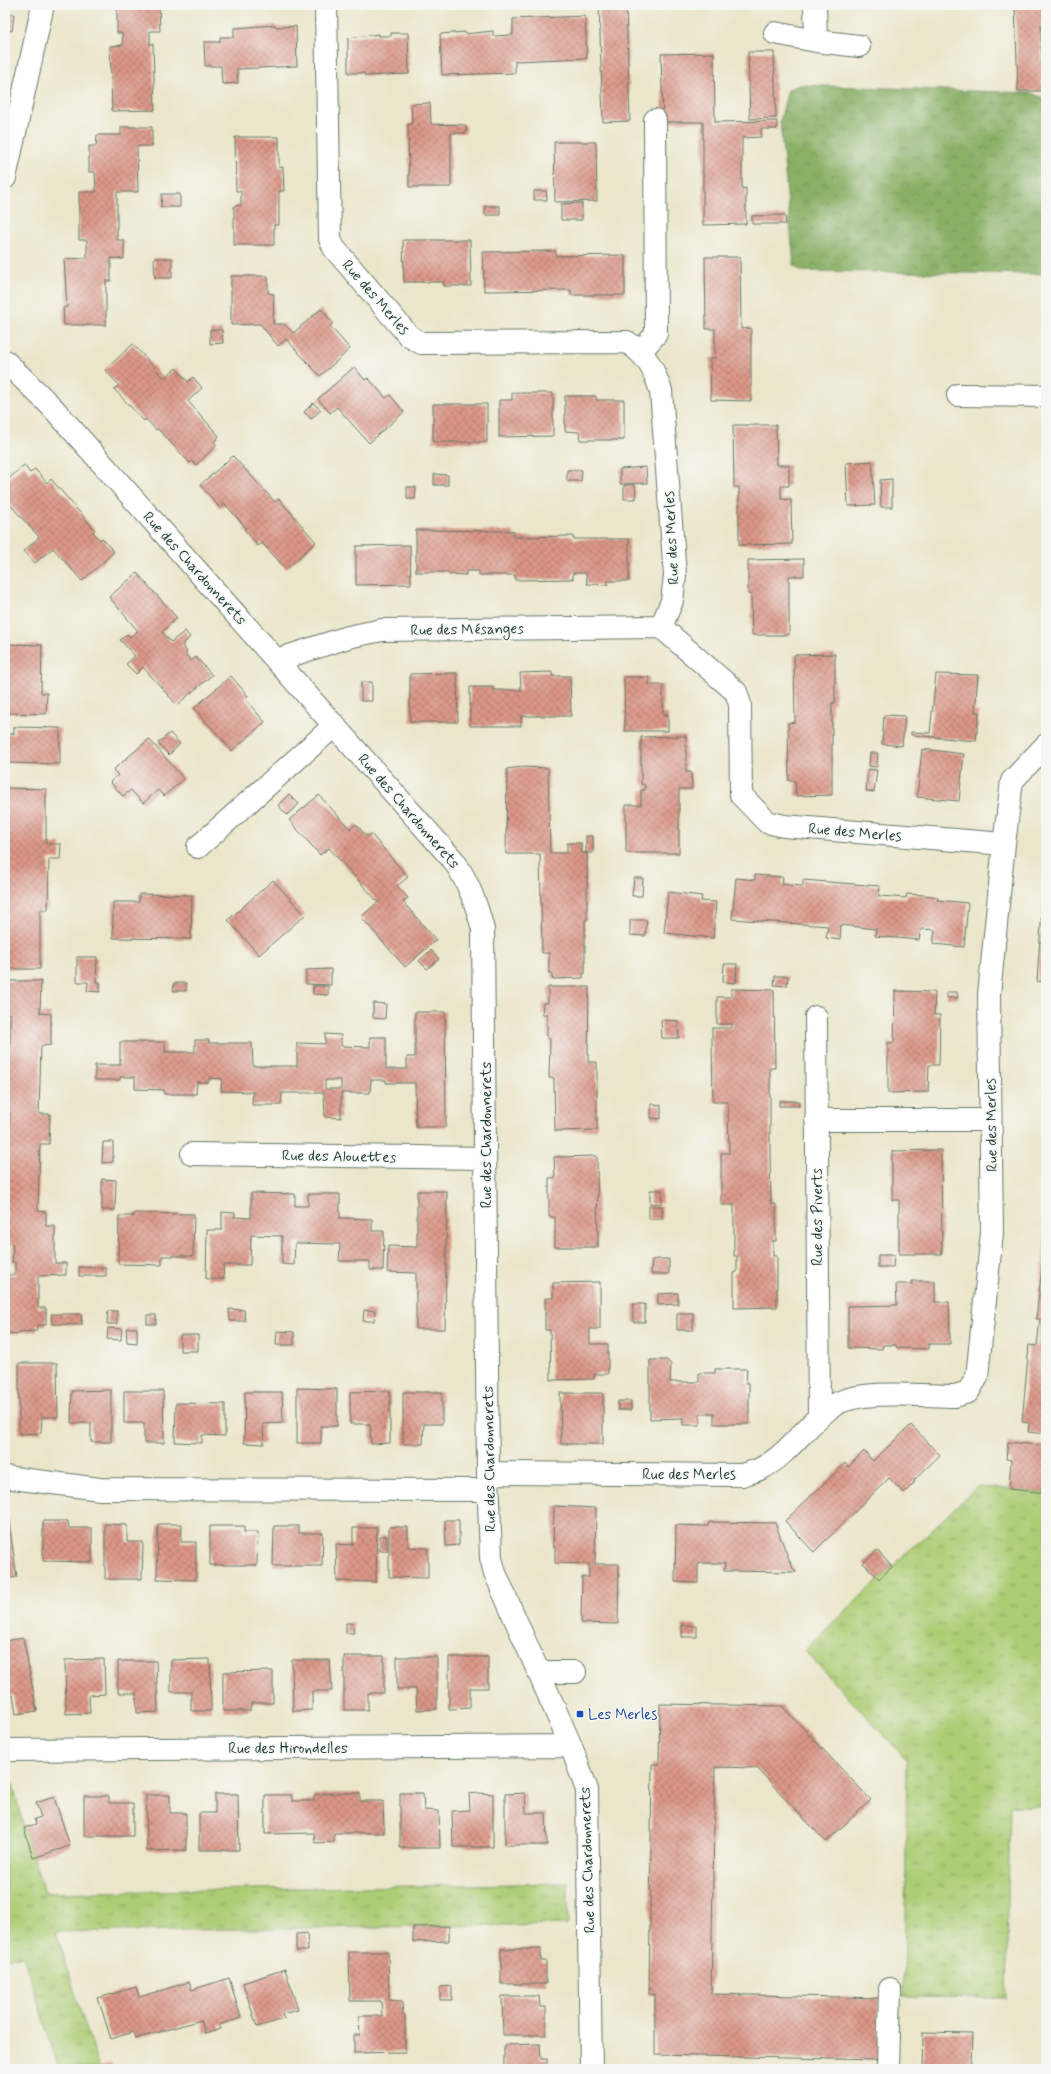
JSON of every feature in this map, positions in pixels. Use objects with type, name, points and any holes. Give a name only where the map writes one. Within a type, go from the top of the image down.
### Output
[{"type":"street","points":[[5,178],[43,5]]},
{"type":"street","name":"Rue des Merles","points":[[326,5],[330,239],[334,248],[409,336],[421,344],[627,342],[641,351],[654,369],[661,391],[675,575],[672,602],[661,627],[736,692],[740,704],[741,796],[767,822],[784,826],[1004,844],[989,996],[992,1233],[977,1377],[968,1392],[955,1396],[865,1396],[838,1404],[819,1416],[777,1458],[762,1468],[742,1475],[488,1482]]},
{"type":"street","points":[[815,5],[816,41]]},
{"type":"street","points":[[775,33],[816,41],[859,46]]},
{"type":"street","points":[[641,351],[656,334],[654,120]]},
{"type":"street","name":"Rue des Chardonnerets","points":[[5,361],[53,408],[335,725],[454,862],[471,889],[478,908],[483,930],[488,1482],[491,1558],[502,1591],[571,1746],[587,1790],[591,2069]]},
{"type":"street","points":[[958,394],[1046,396]]},
{"type":"street","name":"Rue des Mésanges","points":[[277,660],[348,637],[382,630],[661,627]]},
{"type":"street","points":[[198,847],[335,725]]},
{"type":"street","points":[[1004,844],[1012,781],[1046,745]]},
{"type":"street","name":"Rue des Piverts","points":[[816,1016],[819,1416]]},
{"type":"street","points":[[816,1120],[990,1120]]},
{"type":"street","name":"Rue des Alouettes","points":[[192,1154],[485,1158]]},
{"type":"street","points":[[5,1477],[100,1489],[488,1482]]},
{"type":"street","points":[[538,1672],[575,1672]]},
{"type":"street","name":"Rue des Hirondelles","points":[[5,1750],[571,1746]]},
{"type":"street","points":[[888,2069],[890,1989]]},
{"type":"green space","points":[[799,85],[1031,93],[1046,99],[1046,274],[801,271],[794,265],[780,121],[788,90]]},
{"type":"green space","points":[[978,1486],[1046,1493],[1046,1807],[1010,1806],[1006,1998],[904,1997],[907,1760],[804,1650]]},
{"type":"green space","points":[[10,1773],[24,1828],[44,1893],[568,1883],[568,1924],[56,1932],[99,2069],[59,2069],[23,1956],[5,1959],[5,1774]]},
{"type":"building","points":[[117,5],[159,5],[160,31],[150,31],[150,44],[153,44],[155,110],[112,111],[110,46],[123,45],[122,33],[117,33]]},
{"type":"building","points":[[599,5],[626,5],[630,121],[603,122]]},
{"type":"building","points":[[1015,5],[1046,5],[1046,24],[1041,24],[1043,91],[1018,91]]},
{"type":"building","points":[[5,14],[14,14],[12,31],[5,30]]},
{"type":"building","points":[[585,16],[587,58],[515,61],[515,73],[442,75],[440,34],[465,32],[465,34],[493,31],[493,36],[513,35],[513,19]]},
{"type":"building","points":[[275,25],[276,27],[296,26],[297,66],[237,69],[238,83],[222,84],[221,66],[205,66],[204,42],[220,42],[220,37],[234,37],[234,28]]},
{"type":"building","points":[[391,33],[408,33],[409,74],[365,76],[364,73],[348,73],[348,38],[379,34],[379,36],[391,36]]},
{"type":"building","points":[[748,52],[774,52],[776,118],[750,119]]},
{"type":"building","points":[[714,53],[715,122],[777,121],[777,129],[761,129],[761,137],[742,138],[742,189],[746,188],[746,224],[703,225],[703,122],[663,122],[661,54]]},
{"type":"building","points":[[430,103],[431,124],[466,125],[466,133],[451,133],[451,187],[409,187],[408,124],[412,124],[411,104]]},
{"type":"building","points":[[121,127],[152,127],[152,146],[137,146],[138,192],[117,192],[117,240],[124,240],[124,259],[111,258],[111,281],[106,281],[106,325],[64,325],[63,308],[67,307],[64,259],[87,258],[87,240],[79,240],[79,192],[96,192],[95,172],[89,172],[89,146],[96,146],[97,135],[121,135]]},
{"type":"building","points":[[235,137],[279,137],[279,168],[283,167],[284,191],[279,191],[279,225],[274,225],[274,245],[234,245],[234,206],[241,205],[241,191],[236,191]]},
{"type":"building","points":[[554,142],[596,142],[597,201],[555,202]]},
{"type":"building","points":[[534,191],[546,191],[547,200],[534,200]]},
{"type":"building","points":[[162,194],[180,194],[180,207],[161,207]]},
{"type":"building","points":[[582,203],[582,220],[561,220],[561,204]]},
{"type":"building","points":[[485,206],[500,206],[500,215],[485,215]]},
{"type":"building","points":[[785,215],[786,224],[752,224],[752,216]]},
{"type":"building","points":[[403,240],[470,240],[471,286],[444,286],[444,282],[404,282]]},
{"type":"building","points":[[556,251],[556,256],[625,255],[625,295],[571,295],[571,290],[484,291],[483,252]]},
{"type":"building","points":[[705,257],[740,257],[741,329],[751,328],[751,401],[711,400],[710,358],[715,358],[715,329],[706,329]]},
{"type":"building","points":[[154,258],[172,258],[172,278],[155,278]]},
{"type":"building","points":[[231,276],[268,276],[268,293],[274,294],[273,324],[284,324],[293,333],[321,309],[333,323],[330,326],[350,349],[320,376],[286,339],[278,346],[260,324],[231,325]]},
{"type":"building","points":[[210,330],[222,330],[223,343],[210,344]]},
{"type":"building","points":[[133,344],[164,378],[176,368],[188,382],[193,377],[202,388],[188,401],[219,436],[214,442],[217,445],[196,465],[192,461],[190,463],[158,429],[156,430],[146,419],[144,421],[114,389],[119,385],[105,370]]},
{"type":"building","points":[[354,367],[365,380],[368,378],[386,398],[390,395],[404,412],[369,443],[337,407],[330,413],[318,399]]},
{"type":"building","points":[[512,393],[553,393],[553,436],[499,437],[499,400],[512,400]]},
{"type":"building","points":[[565,396],[596,396],[596,400],[624,400],[624,440],[580,440],[579,432],[565,431]]},
{"type":"building","points":[[313,403],[321,410],[311,419],[304,412]]},
{"type":"building","points":[[433,404],[487,404],[487,442],[433,442]]},
{"type":"building","points":[[733,425],[776,425],[777,465],[789,465],[789,486],[781,486],[781,499],[791,500],[792,544],[739,545],[739,487],[734,487]]},
{"type":"building","points":[[233,456],[275,502],[279,499],[316,542],[286,569],[262,543],[258,546],[244,529],[246,528],[225,504],[220,508],[200,485]]},
{"type":"building","points":[[872,461],[875,505],[848,506],[846,463]]},
{"type":"building","points":[[24,465],[30,473],[35,469],[47,483],[51,479],[95,530],[93,532],[100,540],[102,538],[114,552],[82,581],[53,548],[35,563],[24,551],[39,537],[5,499],[7,493],[5,490],[5,482]]},
{"type":"building","points":[[646,467],[647,483],[620,484],[620,469]]},
{"type":"building","points":[[567,470],[582,470],[581,481],[567,481]]},
{"type":"building","points":[[434,474],[448,475],[448,485],[434,485]]},
{"type":"building","points":[[892,479],[892,507],[881,507],[880,480]]},
{"type":"building","points":[[624,485],[635,485],[636,499],[624,499]]},
{"type":"building","points":[[407,487],[416,487],[415,499],[407,499]]},
{"type":"building","points":[[416,530],[511,531],[514,532],[514,537],[573,536],[573,539],[629,539],[629,581],[608,581],[608,585],[587,584],[586,573],[573,573],[573,579],[515,580],[515,575],[479,575],[479,571],[466,571],[466,575],[448,574],[448,572],[416,572]]},
{"type":"building","points":[[410,545],[411,584],[356,585],[356,546]]},
{"type":"building","points":[[804,559],[804,576],[789,576],[789,635],[752,635],[751,594],[748,594],[748,560]]},
{"type":"building","points":[[137,573],[177,618],[162,632],[171,642],[185,631],[190,637],[182,645],[187,652],[185,653],[191,661],[196,657],[212,675],[177,705],[143,667],[136,674],[126,664],[135,656],[120,640],[127,634],[130,637],[138,631],[109,597]]},
{"type":"building","points":[[5,644],[42,645],[41,693],[47,693],[46,714],[6,713]]},
{"type":"building","points":[[835,654],[835,703],[832,703],[832,795],[796,796],[795,781],[789,781],[788,723],[795,722],[794,655]]},
{"type":"building","points":[[552,672],[552,676],[570,676],[571,716],[521,716],[521,726],[470,726],[470,687],[493,687],[493,690],[521,690],[520,673]]},
{"type":"building","points":[[457,673],[458,722],[410,722],[410,674]]},
{"type":"building","points":[[936,674],[978,675],[975,712],[979,712],[976,741],[911,735],[911,732],[930,733]]},
{"type":"building","points":[[231,676],[248,696],[245,699],[265,722],[232,751],[194,708]]},
{"type":"building","points":[[624,677],[649,677],[649,685],[663,685],[663,714],[668,714],[668,731],[625,731]]},
{"type":"building","points":[[361,682],[372,682],[372,701],[361,701]]},
{"type":"building","points":[[884,715],[905,716],[902,746],[882,744]]},
{"type":"building","points":[[14,727],[60,728],[60,764],[6,763],[7,734],[14,734]]},
{"type":"building","points":[[170,733],[180,744],[169,755],[158,743]]},
{"type":"building","points":[[686,736],[686,772],[691,772],[692,789],[679,789],[679,853],[626,853],[626,805],[641,805],[641,790],[645,790],[645,785],[641,784],[641,737]]},
{"type":"building","points":[[149,739],[184,779],[164,796],[158,790],[143,803],[131,790],[123,796],[110,782],[118,775],[113,770]]},
{"type":"building","points":[[922,749],[964,754],[959,801],[917,797]]},
{"type":"building","points":[[870,753],[878,753],[877,767],[869,766]]},
{"type":"building","points":[[521,767],[548,768],[550,853],[567,853],[567,843],[581,843],[582,853],[587,853],[587,920],[585,920],[585,974],[583,973],[583,978],[552,979],[552,973],[549,973],[549,953],[542,953],[540,854],[506,854],[507,769]]},
{"type":"building","points":[[868,769],[877,770],[874,792],[866,791]]},
{"type":"building","points":[[5,788],[46,789],[46,844],[61,844],[60,859],[49,859],[48,910],[40,910],[40,969],[5,969]]},
{"type":"building","points":[[289,794],[299,804],[287,815],[278,805]]},
{"type":"building","points":[[319,795],[350,829],[356,824],[367,837],[371,834],[408,877],[397,886],[408,898],[403,902],[436,940],[405,967],[361,917],[378,902],[329,848],[320,855],[289,820]]},
{"type":"building","points":[[586,836],[593,836],[593,853],[586,853]]},
{"type":"building","points":[[755,875],[783,877],[782,884],[789,885],[803,886],[803,880],[880,886],[879,896],[906,898],[907,894],[924,895],[938,897],[937,900],[968,903],[964,947],[933,944],[935,930],[921,929],[919,940],[875,936],[876,929],[841,925],[840,940],[826,938],[828,926],[732,919],[736,878],[755,880]]},
{"type":"building","points":[[634,878],[643,878],[642,896],[632,896]]},
{"type":"building","points":[[273,880],[305,915],[259,955],[228,920]]},
{"type":"building","points":[[1044,883],[1046,883],[1046,982],[1037,981]]},
{"type":"building","points":[[668,892],[702,896],[701,901],[716,902],[713,938],[664,933]]},
{"type":"building","points":[[139,894],[192,895],[191,939],[113,938],[113,902],[139,902]]},
{"type":"building","points":[[630,920],[647,920],[645,936],[630,935]]},
{"type":"building","points":[[431,950],[439,959],[427,969],[419,961]]},
{"type":"building","points":[[77,957],[97,957],[96,982],[100,982],[100,992],[87,991],[88,982],[77,982]]},
{"type":"building","points":[[724,964],[737,964],[736,983],[723,982]]},
{"type":"building","points":[[331,969],[331,985],[306,984],[306,970]]},
{"type":"building","points":[[775,976],[788,976],[787,986],[774,985]]},
{"type":"building","points":[[5,981],[41,981],[40,1013],[51,1014],[51,1045],[41,1046],[39,1114],[50,1114],[49,1144],[40,1144],[38,1211],[46,1212],[46,1226],[55,1226],[55,1263],[66,1263],[66,1275],[38,1276],[38,1308],[46,1308],[46,1325],[37,1325],[37,1331],[19,1332],[19,1334],[7,1333],[7,1310],[5,1310],[5,1275],[15,1275],[15,1262],[12,1262],[13,1244],[7,1243],[7,1211],[5,1211],[5,1141],[9,1141],[10,1113],[5,1113],[5,1045],[10,1044],[10,1014],[5,1014]]},
{"type":"building","points":[[174,983],[186,983],[186,991],[173,991]]},
{"type":"building","points":[[313,986],[328,986],[328,995],[313,994]]},
{"type":"building","points":[[548,987],[589,987],[588,1062],[597,1062],[597,1130],[555,1131],[554,1078],[549,1078],[550,1039],[547,1038],[547,1014],[542,1014],[543,1003],[548,1003]]},
{"type":"building","points":[[731,989],[774,990],[775,1068],[770,1068],[770,1153],[771,1204],[776,1204],[776,1241],[773,1241],[773,1256],[777,1256],[777,1307],[734,1308],[734,1273],[737,1272],[737,1256],[734,1256],[734,1205],[721,1205],[721,1153],[729,1153],[728,1102],[713,1102],[712,1043],[712,1028],[732,1028],[732,1024],[717,1024],[717,997],[731,997]]},
{"type":"building","points":[[895,991],[935,992],[934,1015],[940,1015],[939,1065],[929,1065],[928,1092],[888,1093],[888,1043],[894,1043]]},
{"type":"building","points":[[947,992],[957,992],[958,998],[947,998]]},
{"type":"building","points":[[373,1003],[386,1004],[385,1019],[373,1018]]},
{"type":"building","points":[[415,1012],[445,1012],[446,1127],[416,1127],[415,1083],[386,1083],[386,1080],[371,1080],[370,1093],[341,1093],[341,1118],[325,1117],[324,1093],[282,1093],[281,1105],[252,1105],[253,1092],[221,1091],[222,1079],[209,1078],[209,1082],[197,1082],[196,1094],[164,1094],[164,1090],[135,1089],[135,1077],[120,1077],[120,1080],[95,1080],[95,1065],[120,1065],[120,1042],[165,1042],[165,1052],[195,1052],[195,1040],[209,1040],[209,1043],[252,1043],[253,1066],[297,1066],[297,1043],[325,1044],[325,1034],[341,1035],[341,1046],[370,1047],[370,1037],[386,1037],[386,1069],[407,1069],[407,1057],[415,1057]],"holes":[[[325,1080],[341,1080],[341,1089],[325,1089]]]},
{"type":"building","points":[[661,1020],[678,1021],[679,1038],[662,1038]]},
{"type":"building","points":[[1045,1022],[1046,1042],[1043,1042]]},
{"type":"building","points":[[779,1101],[799,1101],[799,1106],[779,1106]]},
{"type":"building","points":[[651,1104],[661,1105],[661,1119],[651,1118]]},
{"type":"building","points":[[103,1142],[113,1142],[113,1162],[102,1163]]},
{"type":"building","points":[[941,1150],[942,1254],[899,1254],[899,1200],[892,1200],[892,1151]]},
{"type":"building","points":[[1044,1150],[1046,1150],[1046,1434],[1028,1432],[1029,1423],[1022,1422],[1029,1345],[1037,1346],[1040,1319],[1036,1319],[1044,1250]]},
{"type":"building","points":[[597,1156],[598,1247],[555,1247],[555,1217],[549,1217],[549,1178],[555,1178],[554,1157]]},
{"type":"building","points":[[102,1179],[116,1180],[115,1210],[102,1210]]},
{"type":"building","points":[[650,1190],[662,1190],[662,1203],[650,1204]]},
{"type":"building","points":[[417,1191],[447,1191],[445,1329],[416,1329],[416,1273],[387,1272],[388,1246],[417,1247]]},
{"type":"building","points":[[251,1193],[295,1194],[295,1206],[308,1206],[308,1194],[340,1194],[340,1218],[372,1219],[372,1231],[384,1231],[383,1270],[370,1270],[370,1261],[339,1261],[340,1244],[295,1243],[294,1265],[282,1264],[282,1236],[251,1235],[250,1265],[223,1265],[224,1279],[206,1279],[207,1230],[222,1230],[222,1212],[235,1213],[234,1217],[251,1218]]},
{"type":"building","points":[[649,1206],[662,1206],[662,1219],[649,1219]]},
{"type":"building","points":[[134,1213],[194,1214],[193,1256],[162,1256],[162,1265],[118,1264],[119,1216],[134,1216]]},
{"type":"building","points":[[878,1255],[894,1255],[893,1267],[878,1267]]},
{"type":"building","points":[[669,1259],[669,1274],[651,1274],[652,1260]]},
{"type":"building","points":[[79,1267],[106,1268],[106,1276],[79,1276]]},
{"type":"building","points":[[912,1281],[935,1281],[935,1302],[949,1302],[950,1344],[929,1344],[929,1349],[897,1348],[896,1345],[883,1345],[882,1349],[848,1348],[848,1306],[897,1305],[896,1284],[912,1284]]},
{"type":"building","points":[[600,1282],[600,1329],[590,1329],[590,1344],[608,1344],[608,1374],[594,1374],[594,1379],[551,1380],[550,1330],[545,1330],[545,1298],[553,1298],[553,1283]]},
{"type":"building","points":[[678,1293],[678,1304],[658,1305],[658,1294]]},
{"type":"building","points":[[633,1304],[645,1304],[645,1322],[633,1322]]},
{"type":"building","points":[[229,1309],[244,1310],[245,1321],[230,1321]]},
{"type":"building","points":[[364,1310],[375,1311],[374,1321],[363,1321]]},
{"type":"building","points":[[108,1311],[117,1311],[117,1324],[107,1324]]},
{"type":"building","points":[[677,1313],[693,1313],[693,1330],[677,1330]]},
{"type":"building","points":[[51,1314],[81,1314],[82,1325],[52,1324]]},
{"type":"building","points":[[147,1315],[156,1315],[156,1324],[147,1324]]},
{"type":"building","points":[[108,1328],[122,1329],[121,1340],[107,1339]]},
{"type":"building","points":[[126,1328],[137,1328],[137,1343],[127,1342]]},
{"type":"building","points":[[277,1331],[294,1332],[294,1345],[276,1345]]},
{"type":"building","points":[[180,1335],[198,1335],[198,1351],[180,1351]]},
{"type":"building","points":[[650,1360],[667,1360],[671,1364],[670,1382],[699,1382],[699,1373],[715,1373],[715,1369],[747,1369],[746,1383],[749,1383],[749,1424],[714,1424],[714,1414],[699,1414],[700,1425],[683,1425],[683,1418],[650,1419]]},
{"type":"building","points":[[19,1363],[57,1363],[58,1417],[42,1417],[41,1433],[19,1434]]},
{"type":"building","points":[[297,1388],[337,1389],[337,1426],[321,1426],[321,1443],[297,1443]]},
{"type":"building","points":[[111,1390],[111,1442],[91,1442],[91,1423],[71,1423],[72,1391]]},
{"type":"building","points":[[124,1391],[163,1391],[164,1443],[144,1443],[144,1423],[124,1423]]},
{"type":"building","points":[[390,1391],[390,1443],[371,1444],[370,1424],[350,1424],[350,1392]]},
{"type":"building","points":[[245,1392],[282,1392],[283,1423],[263,1424],[264,1444],[244,1443]]},
{"type":"building","points":[[403,1392],[442,1392],[442,1424],[424,1424],[423,1444],[403,1444]]},
{"type":"building","points":[[560,1393],[603,1393],[603,1444],[561,1444]]},
{"type":"building","points":[[618,1401],[631,1401],[631,1410],[618,1410]]},
{"type":"building","points":[[176,1403],[225,1404],[225,1436],[202,1435],[202,1443],[175,1442]]},
{"type":"building","points":[[911,1425],[940,1455],[914,1480],[915,1482],[904,1493],[889,1478],[814,1552],[785,1521],[845,1463],[848,1467],[864,1451],[873,1461]]},
{"type":"building","points":[[1008,1442],[1046,1446],[1046,1493],[1009,1489],[1011,1460],[1006,1459]]},
{"type":"building","points":[[554,1506],[596,1508],[595,1564],[619,1564],[618,1624],[581,1623],[582,1577],[589,1577],[589,1564],[555,1563],[555,1547],[553,1547]]},
{"type":"building","points":[[5,1516],[8,1516],[17,1577],[5,1579]]},
{"type":"building","points":[[445,1520],[459,1520],[459,1545],[446,1546]]},
{"type":"building","points":[[43,1521],[68,1521],[69,1528],[92,1528],[92,1562],[43,1561]]},
{"type":"building","points":[[709,1522],[775,1523],[792,1567],[796,1572],[724,1571],[725,1563],[698,1563],[698,1583],[675,1582],[676,1525],[708,1526]]},
{"type":"building","points":[[105,1524],[127,1525],[127,1542],[143,1542],[142,1579],[105,1579]]},
{"type":"building","points":[[158,1524],[182,1524],[181,1542],[196,1542],[196,1580],[157,1579]]},
{"type":"building","points":[[210,1526],[244,1526],[244,1532],[258,1532],[257,1565],[210,1565]]},
{"type":"building","points":[[274,1526],[299,1526],[299,1533],[323,1533],[322,1566],[273,1566]]},
{"type":"building","points":[[389,1527],[408,1527],[408,1547],[428,1548],[428,1578],[389,1577]]},
{"type":"building","points":[[353,1528],[377,1528],[376,1582],[337,1581],[336,1544],[353,1545]]},
{"type":"building","points":[[380,1536],[387,1536],[387,1551],[380,1551]]},
{"type":"building","points":[[877,1550],[892,1567],[879,1579],[863,1563]]},
{"type":"building","points":[[346,1623],[353,1623],[354,1633],[346,1633]]},
{"type":"building","points":[[682,1625],[697,1626],[697,1637],[682,1637]]},
{"type":"building","points":[[23,1638],[37,1711],[16,1714],[13,1695],[5,1697],[5,1641]]},
{"type":"building","points":[[344,1656],[384,1656],[384,1693],[368,1693],[368,1710],[344,1710]]},
{"type":"building","points":[[397,1657],[437,1657],[437,1709],[417,1710],[416,1689],[397,1689]]},
{"type":"building","points":[[449,1657],[488,1657],[488,1688],[470,1688],[470,1708],[449,1709]]},
{"type":"building","points":[[104,1659],[105,1694],[89,1695],[90,1713],[66,1714],[65,1660]]},
{"type":"building","points":[[210,1659],[211,1711],[191,1711],[191,1692],[171,1692],[171,1660]]},
{"type":"building","points":[[292,1660],[330,1660],[332,1691],[312,1691],[312,1710],[293,1711]]},
{"type":"building","points":[[118,1661],[156,1661],[158,1712],[137,1713],[136,1693],[118,1693]]},
{"type":"building","points":[[273,1671],[273,1703],[251,1703],[250,1711],[223,1711],[223,1672]]},
{"type":"building","points":[[660,1704],[782,1706],[871,1800],[826,1842],[757,1768],[715,1767],[711,1994],[879,1998],[878,2060],[655,2055],[655,1995],[649,1994],[652,1764],[659,1764]]},
{"type":"building","points":[[360,1793],[360,1801],[383,1801],[384,1833],[334,1833],[334,1842],[315,1843],[314,1833],[265,1834],[265,1795],[292,1795],[292,1801],[314,1801],[314,1795]]},
{"type":"building","points":[[400,1793],[423,1793],[424,1810],[439,1811],[440,1848],[400,1848]]},
{"type":"building","points":[[525,1793],[526,1813],[546,1813],[547,1845],[505,1845],[505,1794]]},
{"type":"building","points":[[215,1794],[238,1794],[239,1850],[199,1850],[199,1813],[215,1813]]},
{"type":"building","points":[[469,1794],[493,1794],[493,1847],[453,1847],[452,1811],[470,1810]]},
{"type":"building","points":[[146,1795],[170,1795],[170,1813],[186,1813],[186,1850],[147,1851]]},
{"type":"building","points":[[84,1796],[109,1796],[109,1803],[133,1803],[133,1836],[84,1836]]},
{"type":"building","points":[[54,1797],[70,1846],[33,1858],[24,1828],[36,1824],[34,1819],[41,1817],[36,1803]]},
{"type":"building","points":[[449,1926],[449,1941],[413,1942],[413,1927]]},
{"type":"building","points":[[307,1933],[308,1951],[296,1951],[296,1934]]},
{"type":"building","points":[[501,1949],[541,1949],[541,1961],[546,1961],[546,1984],[501,1984]]},
{"type":"building","points":[[349,1952],[388,1952],[389,2000],[402,2001],[403,2015],[405,2015],[405,2052],[354,2053],[354,2035],[360,2035],[359,2016],[382,2016],[381,2001],[350,2001]]},
{"type":"building","points":[[285,1969],[298,2010],[282,2014],[284,2019],[257,2027],[243,1983]]},
{"type":"building","points":[[229,1978],[241,2018],[219,2025],[221,2029],[205,2034],[201,2020],[135,2039],[133,2032],[111,2039],[98,1998],[136,1987],[139,1997],[189,1982],[192,1990]]},
{"type":"building","points":[[452,1986],[452,2000],[440,2000],[440,1987]]},
{"type":"building","points":[[502,1996],[539,1996],[540,2007],[546,2007],[546,2035],[503,2035]]},
{"type":"building","points":[[923,2032],[972,2033],[971,2067],[922,2069]]},
{"type":"building","points":[[540,2044],[541,2059],[547,2059],[547,2069],[504,2069],[504,2045]]},
{"type":"building","points":[[111,2063],[113,2069],[99,2069],[99,2067]]},
{"type":"place","name":"Les Merles","points":[[580,1714]]}]
